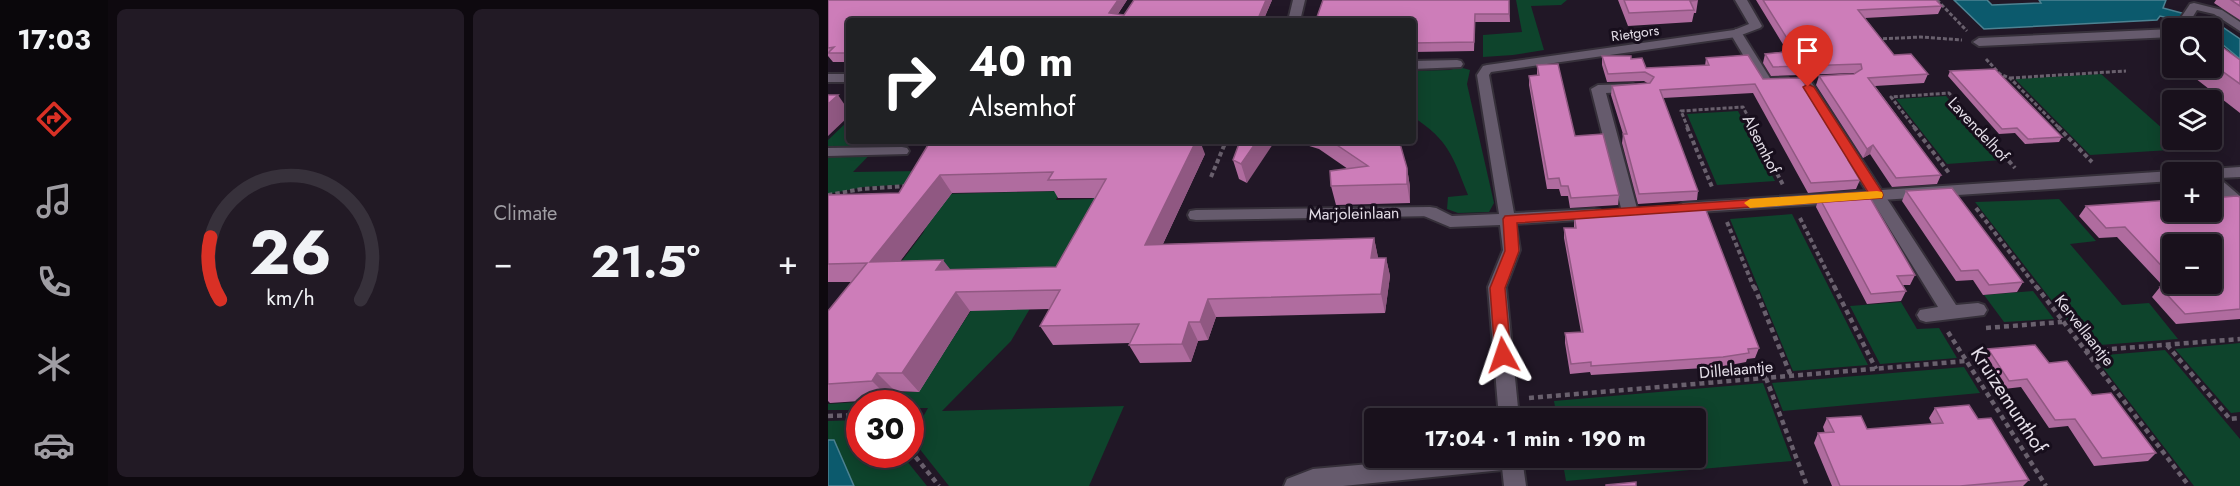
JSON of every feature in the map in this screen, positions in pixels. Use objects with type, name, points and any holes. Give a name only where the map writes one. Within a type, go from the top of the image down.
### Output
[{"type":"street","points":[[1295,18],[1299,0]]},
{"type":"street","points":[[1741,0],[1756,26],[1736,33],[1766,82],[1810,80],[1953,322]]},
{"type":"street","points":[[2192,6],[2218,12],[2240,27]]},
{"type":"street","name":"Rietgors","points":[[1510,219],[1483,75],[1487,69],[1736,33]]},
{"type":"street","points":[[1974,41],[2162,33]]},
{"type":"street","points":[[1416,65],[1457,64]]},
{"type":"street","points":[[828,78],[846,78]]},
{"type":"street","points":[[1508,408],[1497,288],[1512,251],[1510,219],[1625,212],[1598,89],[1644,87]]},
{"type":"street","points":[[828,152],[902,151]]},
{"type":"street","points":[[2222,173],[2240,172]]},
{"type":"street","name":"Lavendelhof","points":[[1877,195],[2162,176]]},
{"type":"street","points":[[2222,188],[2240,204]]},
{"type":"street","points":[[1664,209],[1877,195]]},
{"type":"street","name":"Marjoleinlaan","points":[[1196,215],[1430,212],[1450,222],[1510,219]]},
{"type":"street","points":[[1926,315],[1953,322],[1978,310]]},
{"type":"street","points":[[1295,486],[1313,479],[1422,468]]},
{"type":"street","points":[[1513,468],[1515,486]]},
{"type":"path","points":[[1937,0],[2000,74],[2010,78],[2110,179]]},
{"type":"path","points":[[1877,39],[1922,37],[1974,41]]},
{"type":"path","points":[[2010,78],[2126,71]]},
{"type":"path","name":"Lavendelhof","points":[[1962,189],[1891,97],[1949,93],[2030,185]]},
{"type":"path","name":"Alsemhof","points":[[1791,376],[1681,111],[1743,107],[1876,369]]},
{"type":"path","points":[[1211,177],[1225,144]]},
{"type":"path","points":[[828,195],[862,189],[917,185]]},
{"type":"path","name":"Kervellaantje","points":[[1962,189],[2188,486]]},
{"type":"path","name":"Kruizemunthof","points":[[1953,322],[1947,331],[2046,486]]},
{"type":"path","points":[[1985,328],[2063,322]]},
{"type":"path","points":[[2085,351],[2240,339]]},
{"type":"path","points":[[2166,345],[2230,419],[2240,418]]},
{"type":"path","name":"Dillelaantje","points":[[1507,400],[1966,361]]},
{"type":"path","points":[[1766,378],[1807,486]]},
{"type":"path","points":[[828,416],[846,415]]},
{"type":"path","points":[[924,467],[939,486]]},
{"type":"green space","points":[[1516,0],[1567,0],[1561,5],[1531,6],[1544,50],[1483,57],[1483,35],[1522,32]]},
{"type":"green space","points":[[1459,67],[1470,70],[1467,84],[1494,203],[1489,212],[1458,213],[1447,209],[1448,197],[1468,195],[1448,150],[1435,134],[1416,119],[1416,71],[1450,70]]},
{"type":"green space","points":[[2101,74],[2162,128],[2162,150],[2170,150],[2090,155],[2015,79]]},
{"type":"green space","points":[[1946,96],[2002,160],[1947,164],[1896,99]]},
{"type":"green space","points":[[1738,111],[1775,181],[1717,185],[1687,114]]},
{"type":"green space","points":[[846,123],[846,144],[880,144],[853,172],[920,171],[911,184],[864,187],[828,194],[828,140]]},
{"type":"green space","points":[[1060,191],[1056,200],[1092,199],[1097,192],[1112,192],[1059,285],[898,266],[923,233],[943,194]]},
{"type":"green space","points":[[2059,199],[2096,241],[2070,244],[2122,305],[2149,303],[2178,339],[2087,346],[1975,202]]},
{"type":"green space","points":[[1792,214],[1868,365],[1793,371],[1730,219]]},
{"type":"green space","points":[[2033,291],[2054,319],[2004,322],[1984,295]]},
{"type":"green space","points":[[1039,293],[1011,341],[942,411],[1124,406],[1089,486],[949,486],[924,454],[924,415],[928,408],[924,408],[924,390],[919,390],[981,295]]},
{"type":"green space","points":[[1901,302],[1917,329],[1939,328],[1957,358],[1880,364],[1850,306]]},
{"type":"green space","points":[[2240,343],[2240,412],[2231,413],[2175,349]]},
{"type":"green space","points":[[2165,350],[2240,439],[2240,486],[2194,486],[2094,356]]},
{"type":"green space","points":[[1964,367],[1980,393],[1783,411],[1772,383]]},
{"type":"green space","points":[[1763,383],[1792,461],[1566,481],[1564,468],[1706,468],[1706,408],[1555,408],[1554,401]]},
{"type":"green space","points":[[846,403],[846,410],[828,410],[828,404]]},
{"type":"green space","points":[[846,420],[846,468],[834,440],[828,440],[828,421]]},
{"type":"green space","points":[[846,468],[912,468],[927,486],[854,486]]},
{"type":"water","points":[[1954,0],[1987,0],[1992,5],[2041,3],[2039,0],[2166,0],[2163,8],[2200,18],[2160,16],[2157,20],[1984,29]]},
{"type":"water","points":[[2222,27],[2240,39],[2240,59],[2222,44]]},
{"type":"water","points":[[828,440],[834,440],[854,486],[828,486]]},
{"type":"building","points":[[828,0],[1118,0],[1109,13],[1124,15],[1134,0],[1266,0],[1258,18],[846,18],[846,53],[828,53],[834,47],[828,48]]},
{"type":"building","points":[[1323,0],[1509,0],[1509,14],[1475,14],[1474,42],[1416,43],[1416,18],[1311,18],[1317,17]]},
{"type":"building","points":[[1624,0],[1698,0],[1690,1],[1694,10],[1629,13]]},
{"type":"building","points":[[1763,0],[1936,0],[1942,6],[1858,10],[1894,55],[1911,54],[1928,74],[1868,78],[1941,175],[1896,178],[1873,145],[1867,149],[1819,76],[1854,74],[1862,69],[1861,64],[1773,67],[1765,54],[1795,51]]},
{"type":"building","points":[[2231,0],[2240,0],[2240,6]]},
{"type":"building","points":[[2222,47],[2240,60],[2240,84],[2222,71]]},
{"type":"building","points":[[1748,55],[1763,79],[1801,78],[1852,158],[1848,160],[1860,180],[1811,183],[1755,84],[1660,90],[1698,191],[1639,194],[1623,134],[1627,134],[1612,86],[1650,83],[1654,77],[1645,72],[1608,74],[1602,56],[1642,58],[1646,68],[1709,65],[1706,58]]},
{"type":"building","points":[[1558,64],[1575,136],[1603,134],[1619,195],[1571,198],[1568,186],[1561,186],[1559,178],[1548,179],[1529,76],[1539,75],[1537,65]]},
{"type":"building","points":[[1995,69],[2062,137],[2028,139],[2017,128],[2002,129],[1950,71]]},
{"type":"building","points":[[828,95],[838,95],[828,104]]},
{"type":"building","points":[[1195,144],[1145,245],[1374,238],[1371,258],[1386,258],[1381,294],[1208,299],[1200,322],[1189,322],[1182,344],[1129,345],[1139,324],[1040,326],[1060,290],[956,292],[902,373],[877,373],[872,381],[828,384],[828,311],[867,263],[828,264],[828,195],[899,193],[928,145]],"holes":[[[1053,172],[1048,180],[1106,179],[1056,267],[936,270],[943,260],[870,262],[940,175]]]},
{"type":"building","points":[[1239,144],[1255,144],[1241,164],[1233,160]]},
{"type":"building","points":[[1335,144],[1400,144],[1407,168],[1407,184],[1331,186],[1330,171],[1368,166]]},
{"type":"building","points":[[1952,188],[2023,282],[1989,285],[1978,270],[1961,271],[1906,191]]},
{"type":"building","points":[[1868,194],[1915,275],[1897,276],[1906,291],[1871,294],[1819,197]]},
{"type":"building","points":[[2222,197],[2240,197],[2240,309],[2185,314],[2166,294],[2222,294],[2222,234],[2162,234],[2162,266],[2125,227],[2106,228],[2086,206],[2162,201],[2162,222],[2222,222]]},
{"type":"building","points":[[1704,205],[1759,348],[1748,349],[1749,353],[1723,357],[1591,366],[1591,362],[1571,364],[1565,333],[1583,332],[1564,228],[1576,228],[1574,214]]},
{"type":"building","points":[[2035,345],[2049,363],[2067,361],[2092,395],[2111,393],[2156,453],[2102,458],[2075,419],[2055,420],[2027,379],[2009,381],[1988,349]]},
{"type":"building","points":[[1969,405],[1978,419],[1991,418],[2029,480],[1960,486],[1840,486],[1818,433],[1834,432],[1827,418],[1861,416],[1867,429],[1943,423],[1935,408]]},
{"type":"building","points":[[1636,482],[1636,486],[1606,486],[1606,485]]},
{"type":"slow traffic","points":[[1750,203],[1877,195]]},
{"type":"route","points":[[1503,355],[1497,288],[1503,268],[1512,251],[1510,219],[1877,195],[1808,87]]}]
